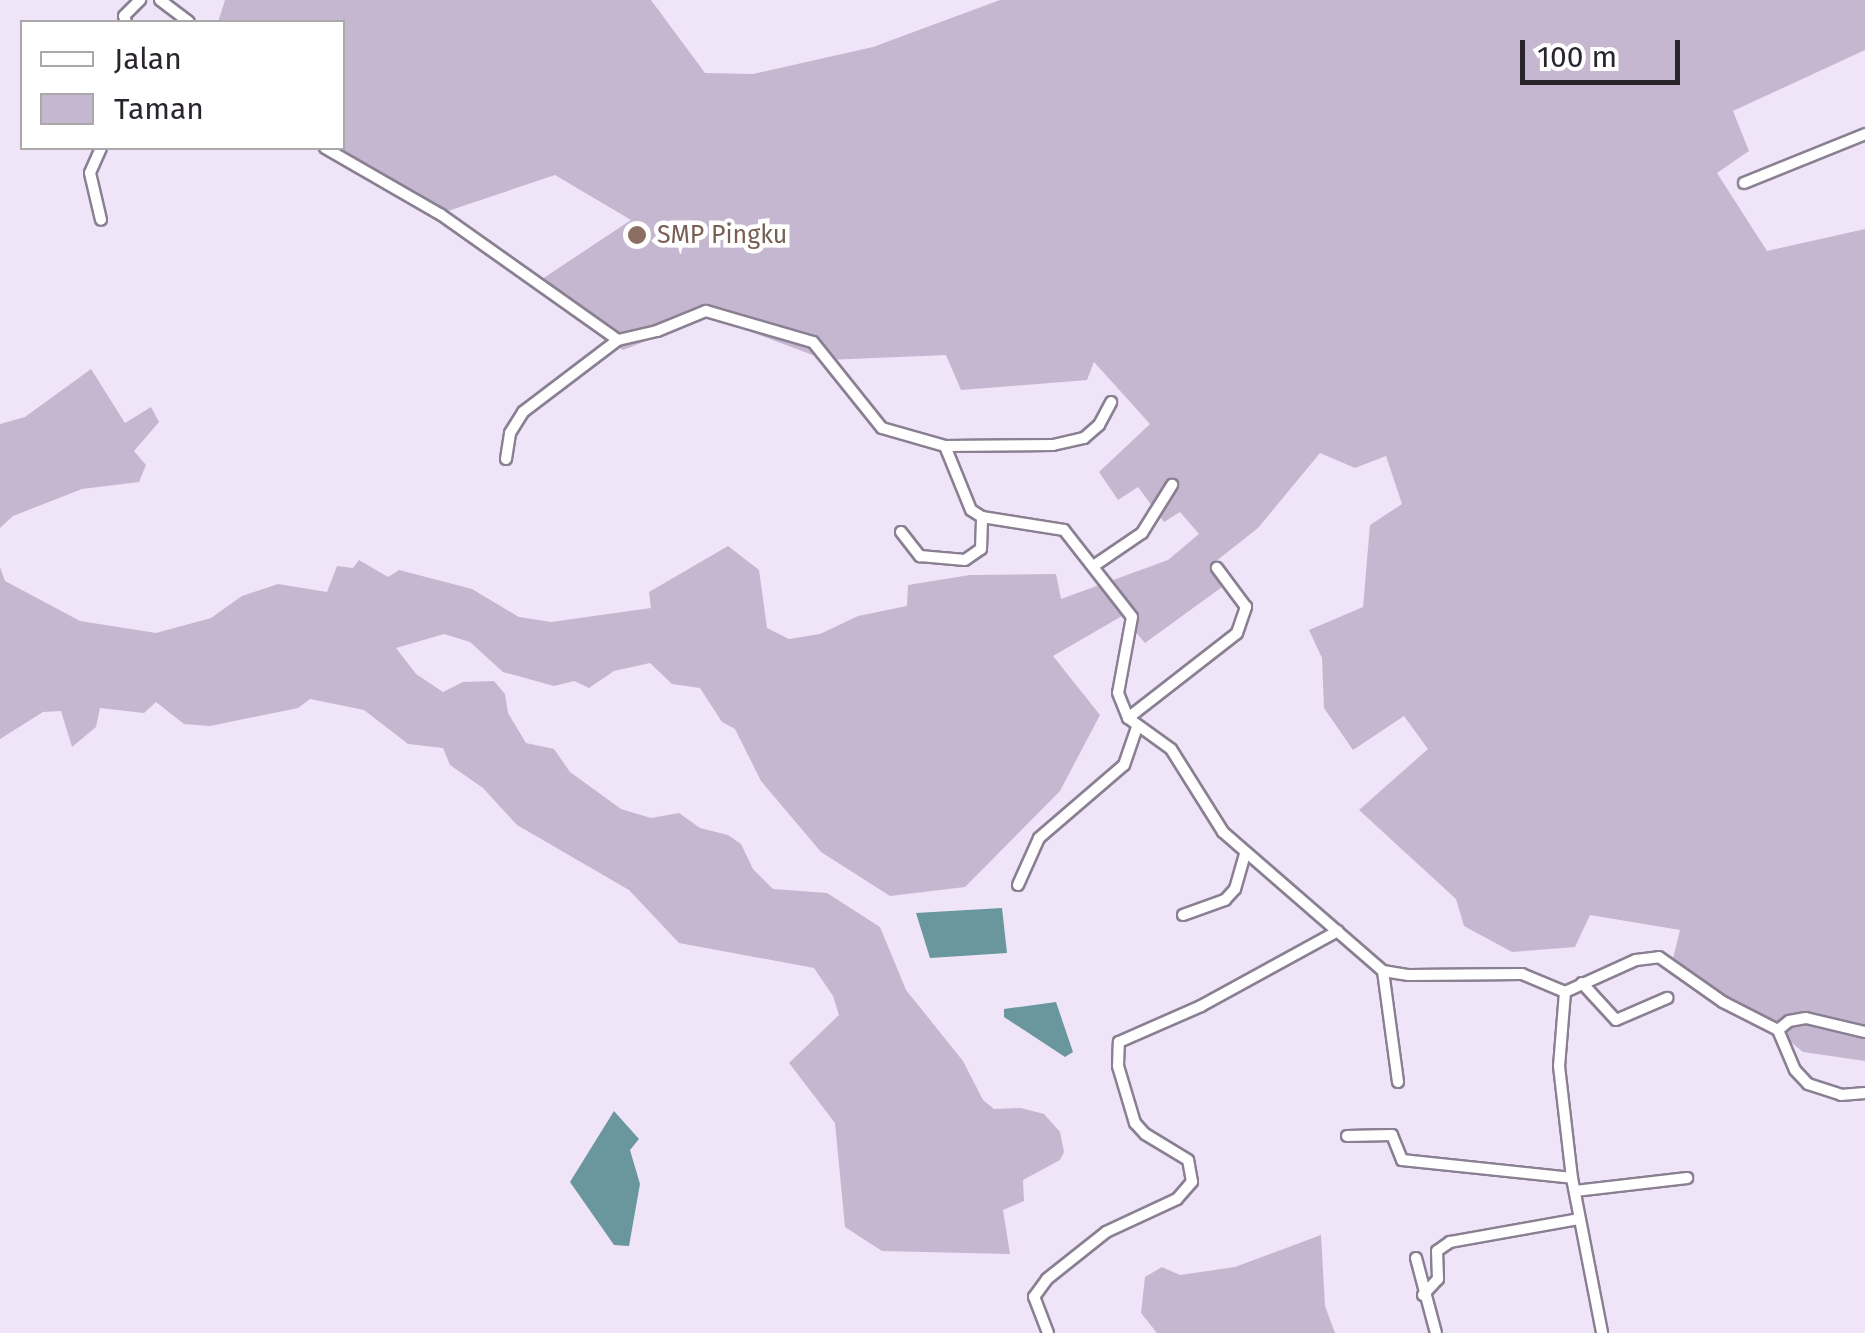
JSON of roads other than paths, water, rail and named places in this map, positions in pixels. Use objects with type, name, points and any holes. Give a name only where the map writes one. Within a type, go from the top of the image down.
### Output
[{"type":"street","points":[[125,20],[124,16],[140,0]]},
{"type":"street","points":[[160,0],[187,20]]},
{"type":"street","points":[[1744,183],[1865,134]]},
{"type":"street","points":[[100,150],[90,172],[102,220]]},
{"type":"street","points":[[328,150],[440,214],[618,340]]},
{"type":"street","points":[[506,460],[513,425],[522,412],[618,340],[657,332],[706,311],[802,336],[822,350],[882,428],[945,446],[1053,445],[1084,438],[1099,425],[1111,402]]},
{"type":"street","points":[[945,446],[964,500],[982,517],[1064,530],[1094,565],[1132,617],[1118,693],[1128,718],[1172,749],[1215,821],[1245,854],[1383,971],[1409,976],[1522,974],[1565,992]]},
{"type":"street","points":[[1094,565],[1142,533],[1172,485]]},
{"type":"street","points":[[901,532],[920,556],[965,560],[981,549],[982,517]]},
{"type":"street","points":[[1128,718],[1237,633],[1246,607],[1217,568]]},
{"type":"street","points":[[1018,885],[1039,838],[1124,765],[1137,728]]},
{"type":"street","points":[[1183,916],[1225,900],[1235,889],[1245,854]]},
{"type":"street","points":[[1048,1333],[1034,1297],[1047,1278],[1106,1232],[1177,1200],[1192,1182],[1188,1160],[1145,1134],[1135,1123],[1118,1066],[1119,1042],[1201,1006],[1338,930]]},
{"type":"street","points":[[1565,992],[1636,960],[1660,958],[1723,1002],[1778,1030],[1796,1070],[1808,1084],[1841,1094],[1865,1093]]},
{"type":"street","points":[[1383,971],[1398,1082]]},
{"type":"street","points":[[1582,983],[1616,1020],[1667,998]]},
{"type":"street","points":[[1565,992],[1559,1066],[1579,1219],[1602,1333]]},
{"type":"street","points":[[1778,1030],[1789,1021],[1806,1018],[1865,1032]]},
{"type":"street","points":[[1347,1136],[1392,1135],[1402,1160],[1574,1185],[1687,1178]]},
{"type":"street","points":[[1423,1295],[1438,1278],[1437,1251],[1450,1242],[1579,1219]]},
{"type":"street","points":[[1416,1258],[1436,1333]]},
{"type":"place","name":"SMP Pingku","points":[[637,235]]}]
